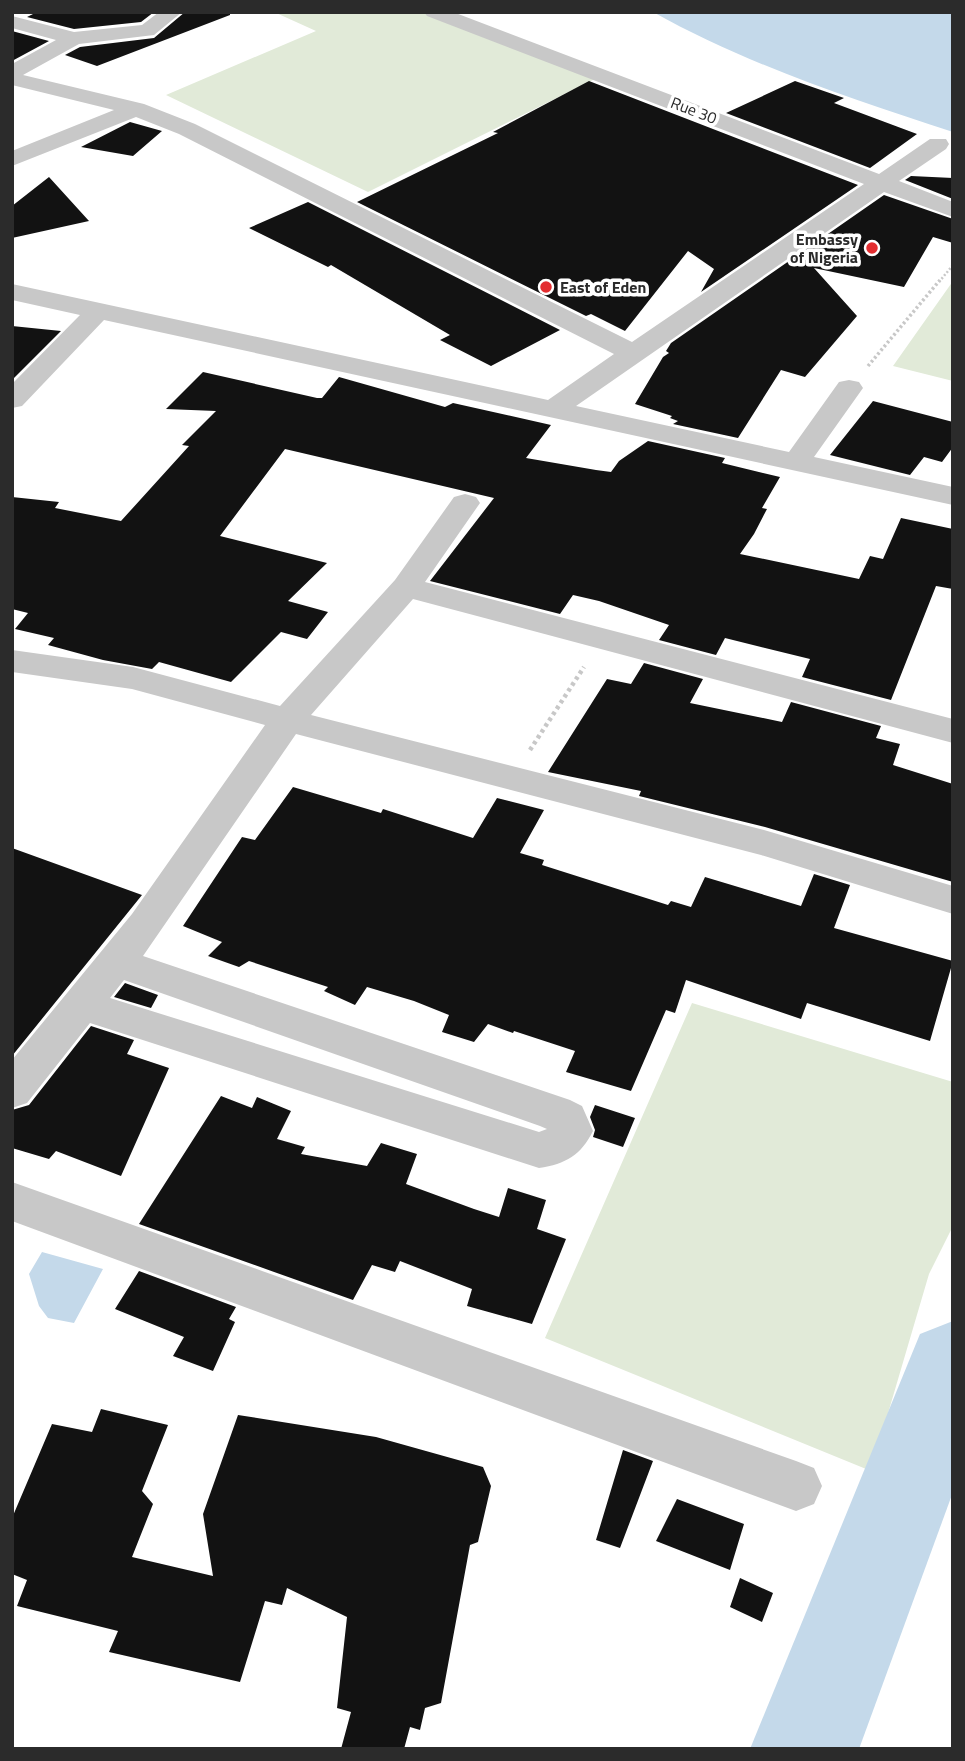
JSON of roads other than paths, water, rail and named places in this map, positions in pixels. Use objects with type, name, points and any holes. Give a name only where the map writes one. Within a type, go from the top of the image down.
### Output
[{"type":"street","points":[[12,22],[74,38],[147,31],[172,12]]},
{"type":"street","name":"Rue 30","points":[[434,12],[953,210]]},
{"type":"street","points":[[12,73],[74,38]]},
{"type":"street","points":[[12,79],[136,109],[187,130],[632,353]]},
{"type":"street","points":[[12,159],[136,109]]},
{"type":"street","points":[[553,410],[938,144]]},
{"type":"street","points":[[12,292],[953,496]]},
{"type":"street","points":[[12,400],[98,311]]},
{"type":"street","points":[[796,462],[849,388]]},
{"type":"street","points":[[12,1091],[146,924],[288,719],[406,587],[466,503]]},
{"type":"street","points":[[406,587],[953,731]]},
{"type":"street","points":[[12,661],[132,678],[511,780],[764,844],[953,900]]},
{"type":"street","points":[[82,1005],[539,1150],[553,1149],[565,1142],[571,1131],[567,1119],[555,1113],[116,962]]},
{"type":"street","points":[[348,1089],[372,1050]]},
{"type":"street","points":[[12,1201],[796,1486]]},
{"type":"water","points":[[653,12],[953,12],[953,132],[762,64]]},
{"type":"water","points":[[42,1252],[103,1269],[74,1323],[48,1318],[39,1306],[29,1274]]},
{"type":"waterway","points":[[804,1749],[953,1364]]},
{"type":"place","name":"Embassy of Nigeria","points":[[872,248]]},
{"type":"place","name":"East of Eden","points":[[546,287]]}]
